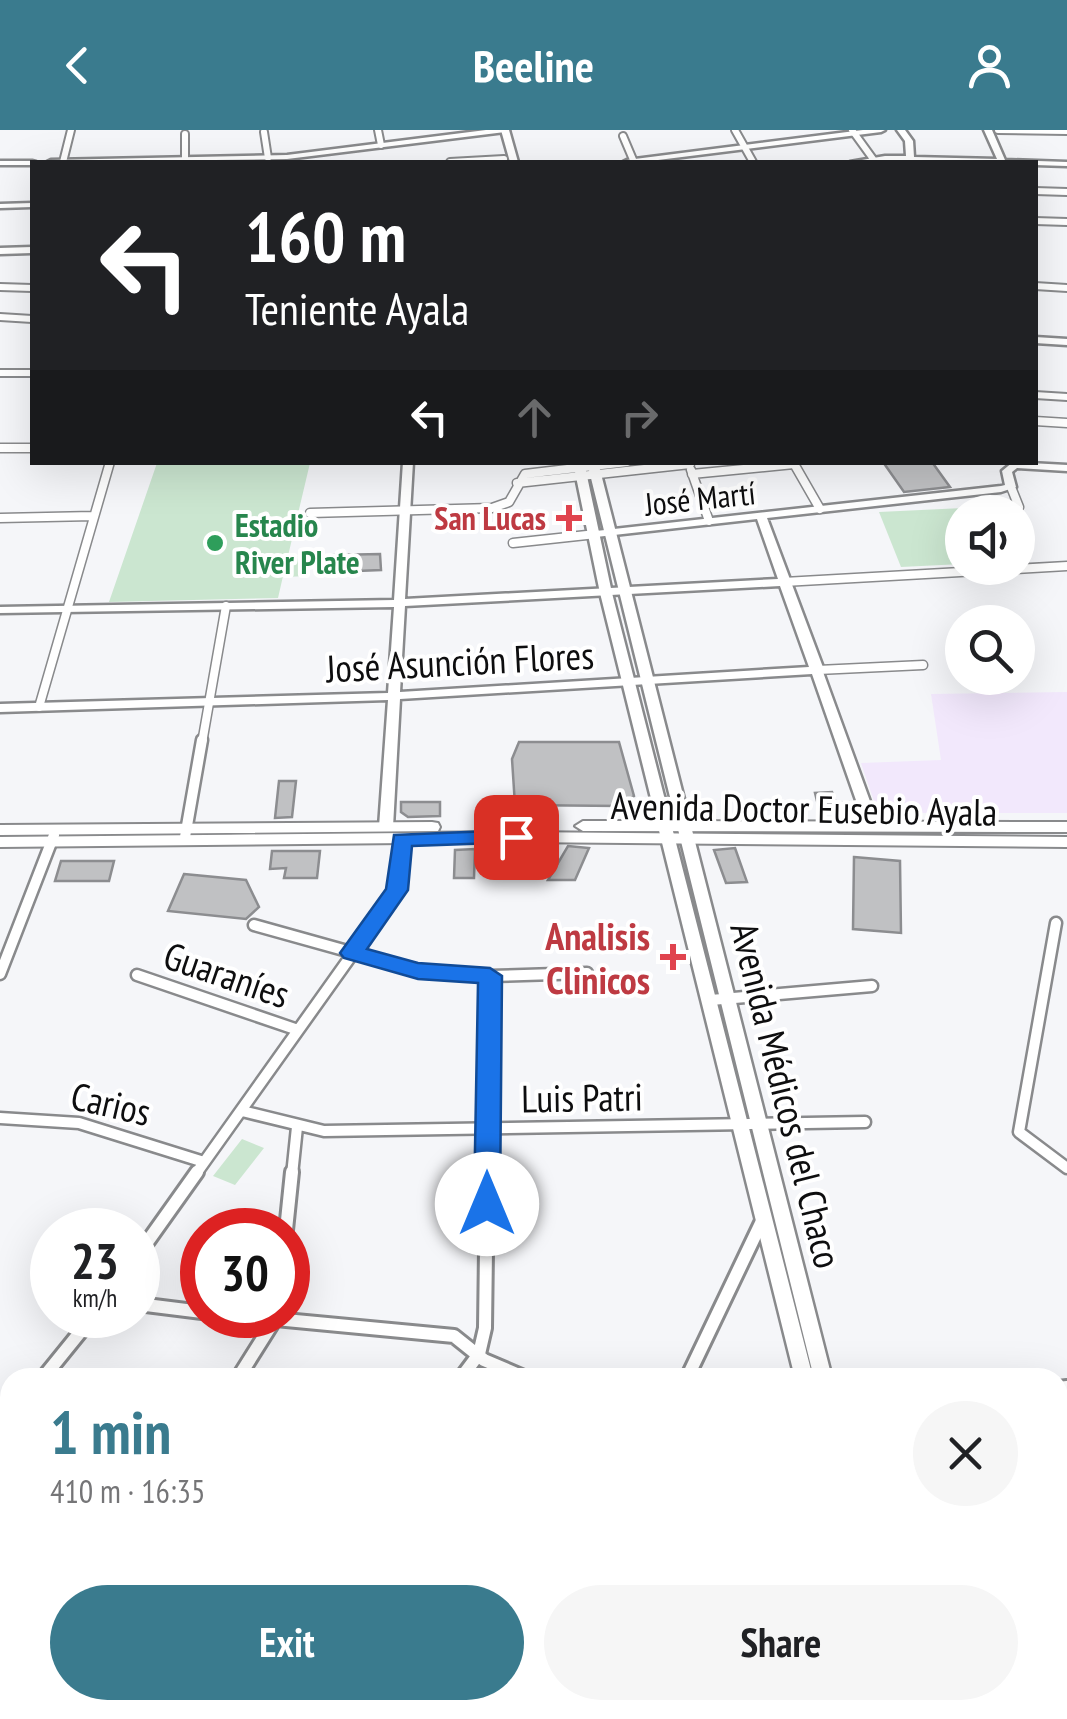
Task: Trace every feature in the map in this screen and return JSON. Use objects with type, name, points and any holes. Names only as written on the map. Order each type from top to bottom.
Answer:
[{"type":"highway","points":[[628,826],[660,799]]},
{"type":"highway","name":"Avenida Doctor Eusebio Ayala","points":[[185,835],[386,827],[628,826],[676,831],[1067,833]]},
{"type":"highway","name":"Avenida Doctor Eusebio Ayala","points":[[0,830],[54,835],[401,840],[872,826],[1067,833]]},
{"type":"highway","name":"Avenida Doctor Eusebio Ayala","points":[[0,842],[54,835]]},
{"type":"main road","points":[[501,130],[507,160]]},
{"type":"main road","points":[[586,468],[676,831]]},
{"type":"main road","points":[[637,682],[660,799],[676,831]]},
{"type":"main road","name":"Avenida Médicos del Chaco","points":[[676,831],[719,999],[760,1125],[802,1368]]},
{"type":"main road","name":"Avenida Médicos del Chaco","points":[[719,999],[740,1126],[773,1215],[820,1368]]},
{"type":"street","points":[[64,160],[71,130]]},
{"type":"street","points":[[378,130],[381,145]]},
{"type":"street","points":[[144,160],[268,158],[501,130]]},
{"type":"street","points":[[735,130],[752,160]]},
{"type":"street","points":[[647,160],[882,130]]},
{"type":"street","points":[[867,160],[911,160],[908,139],[901,130]]},
{"type":"street","points":[[988,130],[1001,160]]},
{"type":"street","points":[[998,130],[1067,131]]},
{"type":"street","points":[[264,132],[268,158]]},
{"type":"street","points":[[854,132],[873,159]]},
{"type":"street","points":[[185,134],[185,159]]},
{"type":"street","points":[[623,136],[630,160]]},
{"type":"street","points":[[0,164],[30,163]]},
{"type":"street","points":[[1038,163],[1067,164]]},
{"type":"street","points":[[1038,191],[1067,192]]},
{"type":"street","points":[[0,206],[30,205]]},
{"type":"street","points":[[1038,220],[1067,222]]},
{"type":"street","points":[[0,251],[30,250]]},
{"type":"street","points":[[1038,286],[1067,288]]},
{"type":"street","points":[[0,287],[30,288]]},
{"type":"street","points":[[0,317],[30,319]]},
{"type":"street","points":[[1038,340],[1067,342]]},
{"type":"street","points":[[0,373],[30,373]]},
{"type":"street","points":[[1038,394],[1067,397]]},
{"type":"street","points":[[1038,421],[1067,423]]},
{"type":"street","points":[[0,448],[30,448]]},
{"type":"street","points":[[39,707],[109,465]]},
{"type":"street","points":[[386,827],[408,465]]},
{"type":"street","points":[[310,514],[498,506],[512,498],[519,479],[586,468],[742,465]]},
{"type":"street","points":[[794,465],[820,509]]},
{"type":"street","points":[[1014,495],[1007,471],[1014,465],[1067,468]]},
{"type":"street","points":[[691,467],[708,521]]},
{"type":"street","name":"José Martí","points":[[513,543],[1011,487]]},
{"type":"street","points":[[0,518],[92,516]]},
{"type":"street","points":[[761,516],[872,826]]},
{"type":"street","points":[[0,610],[400,603],[1067,566]]},
{"type":"street","points":[[185,835],[226,606]]},
{"type":"street","name":"José Asunción Flores","points":[[0,708],[393,696],[923,665]]},
{"type":"street","points":[[0,974],[54,835]]},
{"type":"street","points":[[160,1224],[397,890],[401,840]]},
{"type":"street","points":[[1056,923],[1020,1132],[1067,1168]]},
{"type":"street","points":[[254,925],[418,971],[490,976],[587,973]]},
{"type":"street","name":"Guaraníes","points":[[137,975],[298,1030]]},
{"type":"street","points":[[468,1368],[479,1354],[485,1328],[490,976]]},
{"type":"street","points":[[719,999],[872,986]]},
{"type":"street","name":"Luis Patri","points":[[242,1111],[297,1128],[865,1122]]},
{"type":"street","name":"Carios","points":[[0,1118],[77,1122],[139,1137],[204,1162]]},
{"type":"street","points":[[288,1208],[297,1128]]},
{"type":"street","points":[[692,1368],[773,1215]]},
{"type":"street","points":[[310,1321],[454,1336],[506,1368]]},
{"type":"street","points":[[51,1368],[75,1338]]},
{"type":"street","points":[[244,1368],[264,1338]]},
{"type":"shaded area","points":[[1067,692],[1067,813],[878,813],[861,763],[941,760],[931,694]]},
{"type":"green space","points":[[156,465],[310,465],[288,556],[310,556],[307,576],[285,577],[286,563],[278,598],[109,602]]},
{"type":"green space","points":[[945,509],[945,565],[901,567],[879,512]]},
{"type":"green space","points":[[242,1139],[264,1148],[235,1185],[213,1176]]},
{"type":"building","points":[[885,465],[934,465],[950,487],[904,492]]},
{"type":"building","points":[[380,554],[381,570],[332,572],[332,555]]},
{"type":"building","points":[[519,742],[619,742],[634,796],[620,806],[515,805],[512,759]]},
{"type":"building","points":[[279,781],[296,781],[292,817],[275,818]]},
{"type":"building","points":[[832,792],[836,803],[849,802],[852,811],[820,813],[815,793]]},
{"type":"building","points":[[401,802],[440,802],[440,816],[408,817],[401,812]]},
{"type":"building","points":[[568,846],[589,848],[575,880],[548,880]]},
{"type":"building","points":[[735,848],[747,882],[726,883],[714,850]]},
{"type":"building","points":[[475,849],[474,878],[454,878],[455,850]]},
{"type":"building","points":[[272,851],[320,851],[317,878],[284,878],[286,868],[270,869]]},
{"type":"building","points":[[854,857],[900,861],[901,933],[853,929]]},
{"type":"building","points":[[61,861],[114,861],[109,881],[55,881]]},
{"type":"building","points":[[184,874],[246,880],[259,907],[246,919],[168,911]]},
{"type":"place","name":"San Lucas","points":[[569,518]]},
{"type":"place","name":"Estadio River Plate","points":[[215,543]]},
{"type":"place","name":"Analisis Clinicos","points":[[673,957]]},
{"type":"route","points":[[487,1204],[490,976],[398,968],[352,953],[397,890],[401,840],[516,837]]}]
